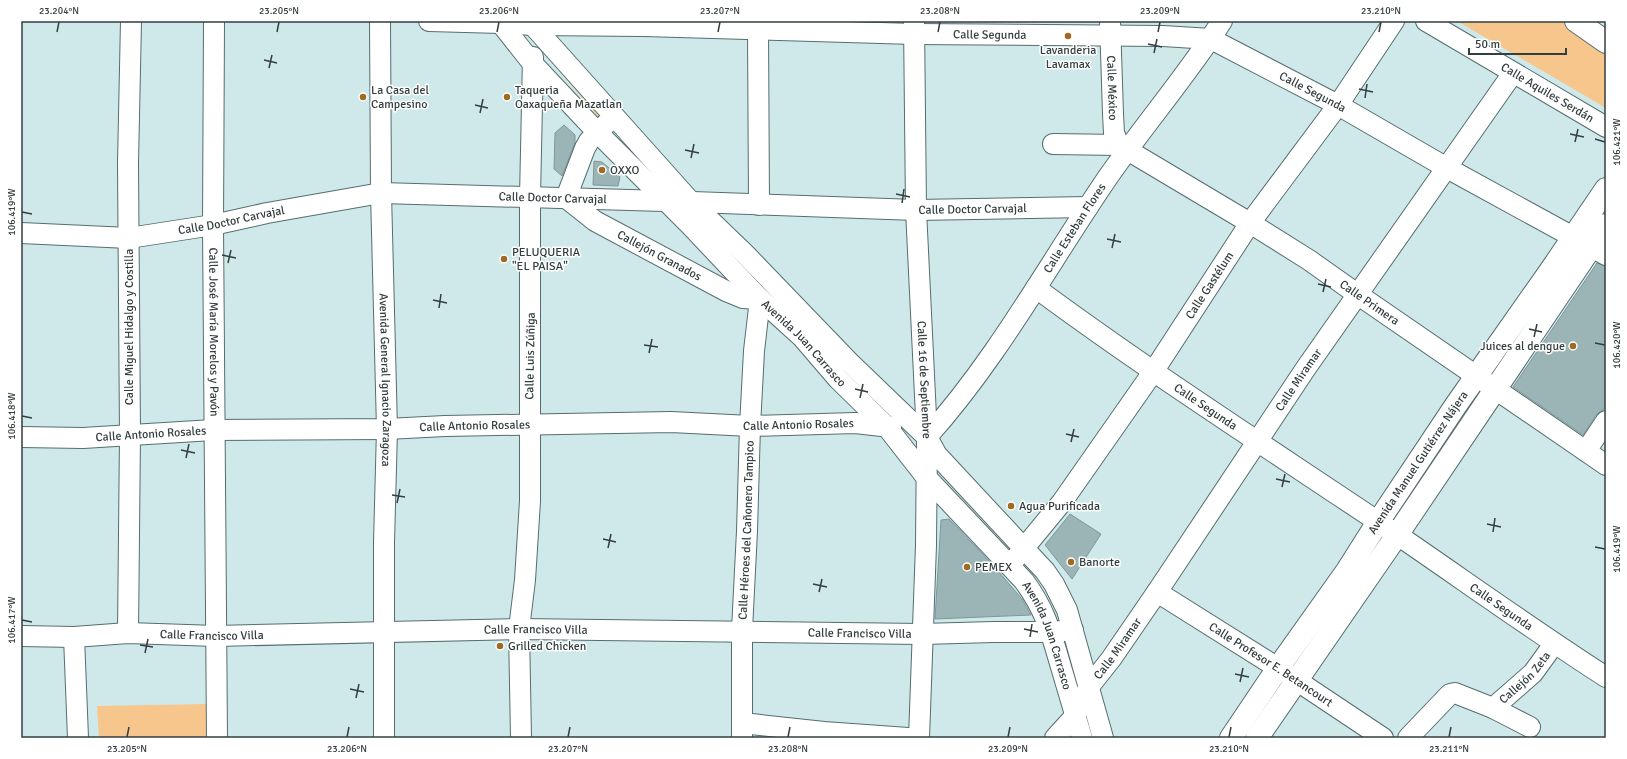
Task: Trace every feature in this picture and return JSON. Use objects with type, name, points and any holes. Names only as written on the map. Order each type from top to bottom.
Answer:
[{"type":"main road","points":[[1576,21],[1606,42]]},
{"type":"main road","name":"Avenida Manuel Gutiérrez Nájera","points":[[1232,738],[1278,668],[1347,571],[1476,376],[1553,267],[1590,246],[1606,189]]},
{"type":"main road","name":"Avenida Manuel Gutiérrez Nájera","points":[[1257,738],[1397,535],[1590,246],[1606,225]]},
{"type":"street","name":"Calle Miguel Hidalgo y Costilla","points":[[128,633],[130,435],[128,164],[131,21]]},
{"type":"street","name":"Calle José María Morelos y Pavón","points":[[214,21],[213,225],[217,738]]},
{"type":"street","name":"Avenida General Ignacio Zaragoza","points":[[380,21],[381,193],[387,429],[384,738]]},
{"type":"street","name":"Calle Segunda","points":[[429,21],[644,23],[758,29],[914,27],[1111,29],[1163,36],[1211,39],[1338,105],[1446,168],[1590,246]]},
{"type":"street","name":"Calle Esteban Flores","points":[[928,436],[962,395],[1036,288],[1088,207],[1123,148],[1211,39],[1222,21]]},
{"type":"street","name":"Calle Gastélum","points":[[1009,566],[1062,502],[1153,372],[1250,223],[1338,105],[1394,21]]},
{"type":"street","name":"Calle Aquiles Serdán","points":[[1426,21],[1606,127]]},
{"type":"street","name":"Avenida Juan Carrasco","points":[[500,22],[533,64],[597,132],[732,269],[760,300],[802,338],[838,379],[887,427],[926,477],[1009,566],[1035,597],[1043,611],[1051,632],[1082,738]]},
{"type":"street","name":"Avenida Juan Carrasco","points":[[531,22],[691,202],[746,255],[849,362],[928,436],[937,455],[1044,571],[1054,584],[1068,610],[1088,688],[1103,738]]},
{"type":"street","name":"Calle Luis Zúñiga","points":[[521,738],[519,628],[530,502],[530,196],[533,64],[531,22]]},
{"type":"street","name":"Calle 16 de Septiembre","points":[[914,27],[916,210],[928,436],[926,477],[926,545],[919,738]]},
{"type":"street","points":[[758,29],[759,205]]},
{"type":"street","name":"Calle México","points":[[1111,29],[1111,79],[1114,133],[1123,148]]},
{"type":"street","name":"Calle Miramar","points":[[1055,738],[1076,715],[1088,688],[1111,659],[1158,592],[1357,294],[1513,73]]},
{"type":"street","points":[[566,198],[585,148],[597,132],[614,116]]},
{"type":"street","points":[[1053,144],[1123,148]]},
{"type":"street","name":"Calle Primera","points":[[1123,148],[1250,223],[1309,260],[1495,390],[1606,465]]},
{"type":"street","name":"Calle Doctor Carvajal","points":[[21,233],[128,238],[213,225],[267,213],[381,193],[530,196],[916,210],[1088,207]]},
{"type":"street","name":"Callejón Granados","points":[[566,198],[595,222],[726,291],[744,298],[760,300]]},
{"type":"street","points":[[760,300],[774,285]]},
{"type":"street","name":"Calle Segunda","points":[[1036,288],[1153,372],[1378,522],[1554,644],[1606,677]]},
{"type":"street","name":"Calle Héroes del Cañonero Tampico","points":[[742,730],[742,630],[750,426],[754,351],[760,300]]},
{"type":"street","points":[[1586,451],[1606,421]]},
{"type":"street","name":"Calle Antonio Rosales","points":[[21,436],[83,438],[214,430],[387,429],[529,424],[671,422],[750,426],[855,423],[887,427],[928,436]]},
{"type":"street","name":"Calle Profesor E. Betancourt","points":[[1158,592],[1297,680],[1383,738]]},
{"type":"street","name":"Calle Francisco Villa","points":[[21,636],[74,636],[128,633],[216,636],[384,633],[519,628],[630,631],[742,630],[922,634],[1051,632],[1073,630]]},
{"type":"street","points":[[74,636],[78,738]]},
{"type":"street","name":"Callejón Zeta","points":[[1493,708],[1533,673],[1554,644]]},
{"type":"street","name":"Callejón Zeta","points":[[1408,738],[1450,694],[1455,693],[1493,708],[1530,727]]},
{"type":"street","points":[[742,730],[824,732],[908,738]]},
{"type":"shaded area","points":[[1457,21],[1573,21],[1606,43],[1606,108]]},
{"type":"shaded area","points":[[553,54],[607,113],[601,120],[548,58]]},
{"type":"shaded area","points":[[1476,395],[1481,399],[1403,508],[1414,487],[1415,480]]},
{"type":"shaded area","points":[[207,704],[207,738],[99,738],[97,706]]},
{"type":"building","points":[[564,125],[575,135],[575,143],[562,176],[554,169],[555,133]]},
{"type":"building","name":"OXXO","points":[[594,161],[602,162],[620,177],[618,186],[593,185]]},
{"type":"building","name":"Juices al dengue","points":[[1597,263],[1606,266],[1606,406],[1596,415],[1583,435],[1513,387]]},
{"type":"building","name":"Banorte","points":[[1070,514],[1101,534],[1072,579],[1045,545]]},
{"type":"building","name":"PEMEX","points":[[949,519],[993,565],[1022,599],[1031,615],[935,619],[941,520]]},
{"type":"place","name":"Lavanderia Lavamax","points":[[1068,36]]},
{"type":"place","name":"La Casa del Campesino","points":[[363,97]]},
{"type":"place","name":"Taqueria Oaxaqueña Mazatlan","points":[[507,97]]},
{"type":"place","name":"OXXO","points":[[602,170]]},
{"type":"place","name":"PELUQUERIA \"EL PAISA\"","points":[[504,259]]},
{"type":"place","name":"Juices al dengue","points":[[1573,346]]},
{"type":"place","name":"Agua Purificada","points":[[1011,506]]},
{"type":"place","name":"Banorte","points":[[1071,562]]},
{"type":"place","name":"PEMEX","points":[[967,567]]},
{"type":"place","name":"Grilled Chicken","points":[[500,646]]}]
